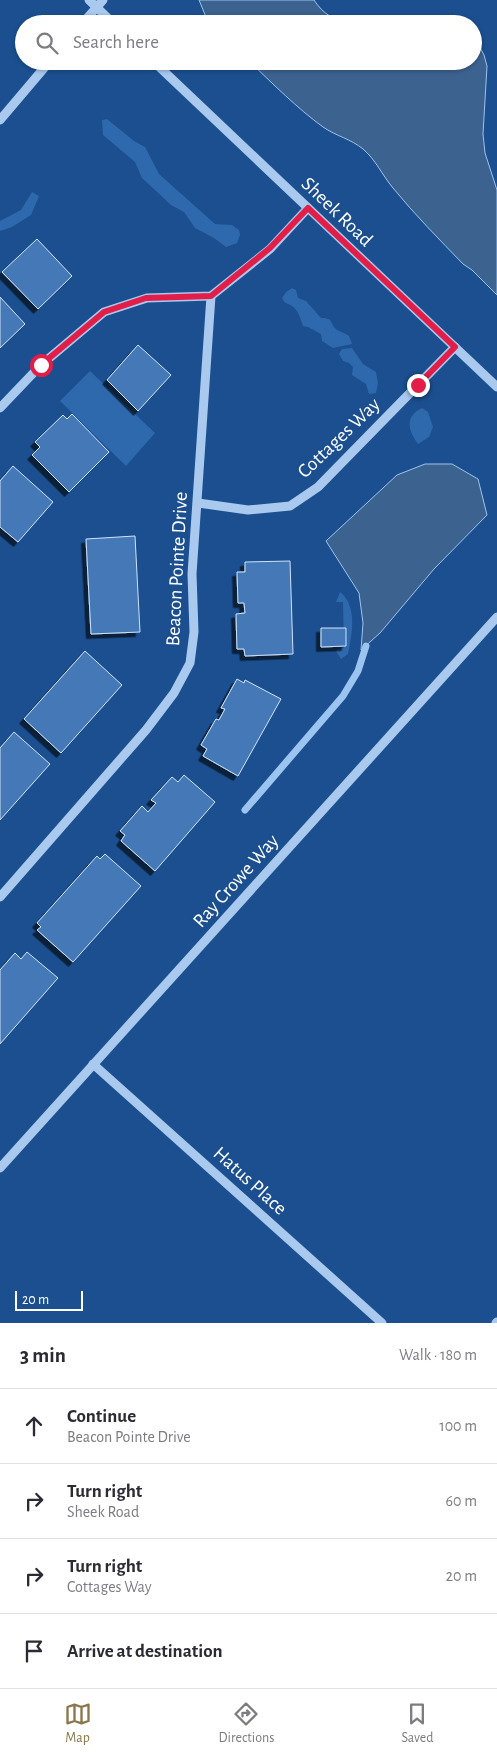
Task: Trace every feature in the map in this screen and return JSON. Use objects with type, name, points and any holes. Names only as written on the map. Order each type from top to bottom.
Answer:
[{"type":"street","points":[[89,0],[104,15]]},
{"type":"street","points":[[89,15],[103,0]]},
{"type":"street","points":[[0,120],[42,70]]},
{"type":"street","name":"Sheek Road","points":[[162,70],[497,387]]},
{"type":"street","points":[[0,408],[41,365],[104,312],[146,298],[211,296],[270,248],[308,208]]},
{"type":"street","name":"Beacon Pointe Drive","points":[[0,897],[146,730],[174,693],[190,663],[194,632],[192,574],[211,296]]},
{"type":"street","name":"Cottages Way","points":[[198,503],[248,510],[290,506],[318,487],[455,347]]},
{"type":"street","name":"Ray Crowe Way","points":[[0,1168],[497,617]]},
{"type":"street","name":"Hatus Place","points":[[94,1064],[382,1323]]},
{"type":"shaded area","points":[[199,0],[314,0],[329,15],[205,15]]},
{"type":"shaded area","points":[[482,51],[487,66],[483,134],[485,153],[497,190],[497,295],[472,270],[463,264],[418,217],[393,188],[368,153],[313,120],[258,70],[482,70]]},
{"type":"shaded area","points":[[107,119],[134,141],[145,147],[159,174],[215,224],[232,225],[239,230],[240,235],[237,243],[226,247],[195,228],[184,212],[171,205],[142,178],[135,162],[103,135],[102,120]]},
{"type":"shaded area","points":[[32,192],[39,196],[31,215],[12,227],[0,231],[0,221],[21,210]]},
{"type":"shaded area","points":[[292,288],[296,290],[298,298],[306,301],[321,318],[330,320],[337,330],[349,336],[352,344],[333,348],[322,341],[321,334],[303,326],[296,310],[282,298]]},
{"type":"shaded area","points":[[352,348],[363,364],[376,372],[378,383],[376,393],[369,394],[366,384],[352,375],[353,367],[343,361],[339,354],[342,349]]},
{"type":"shaded area","points":[[90,371],[155,433],[126,466],[60,401]]},
{"type":"shaded area","points":[[422,408],[428,412],[433,427],[429,437],[418,444],[409,424],[412,415]]},
{"type":"shaded area","points":[[425,464],[452,464],[478,479],[487,515],[434,569],[380,633],[361,650],[363,623],[359,593],[326,541],[397,475]]},
{"type":"shaded area","points":[[340,592],[346,598],[349,605],[352,621],[348,654],[341,659],[336,651],[337,649],[344,648],[343,602],[336,602]]},
{"type":"building","points":[[37,239],[72,276],[38,309],[2,272]]},
{"type":"building","points":[[0,297],[25,324],[0,348]]},
{"type":"building","points":[[138,345],[171,375],[138,411],[107,380]]},
{"type":"building","points":[[72,414],[109,452],[69,492],[32,455],[40,447],[35,442],[63,415],[67,419]]},
{"type":"building","points":[[13,466],[53,502],[18,542],[0,527],[0,481]]},
{"type":"building","points":[[135,536],[140,632],[91,634],[86,539]]},
{"type":"building","points":[[290,561],[293,654],[245,656],[244,649],[237,649],[236,614],[245,613],[244,603],[238,603],[237,572],[245,572],[245,562]]},
{"type":"building","points":[[321,628],[346,628],[346,646],[321,647]]},
{"type":"building","points":[[85,651],[122,685],[61,753],[24,719]]},
{"type":"building","points":[[237,679],[244,683],[245,680],[281,699],[238,776],[203,756],[207,749],[201,745],[216,719],[219,720],[225,709],[221,708]]},
{"type":"building","points":[[14,732],[50,764],[0,820],[0,748]]},
{"type":"building","points":[[184,775],[215,802],[155,871],[121,841],[125,835],[120,831],[142,806],[148,812],[156,803],[151,800],[172,777],[178,782]]},
{"type":"building","points":[[105,854],[141,886],[73,962],[37,930],[41,927],[37,923],[97,856],[100,859]]},
{"type":"building","points":[[27,952],[58,978],[0,1044],[0,970],[15,953],[21,959]]},
{"type":"waterway","points":[[245,810],[343,696],[358,671],[366,646]]},
{"type":"route","points":[[41,365],[104,312],[146,298],[211,296],[270,248],[308,208],[455,347],[418,385]]}]
